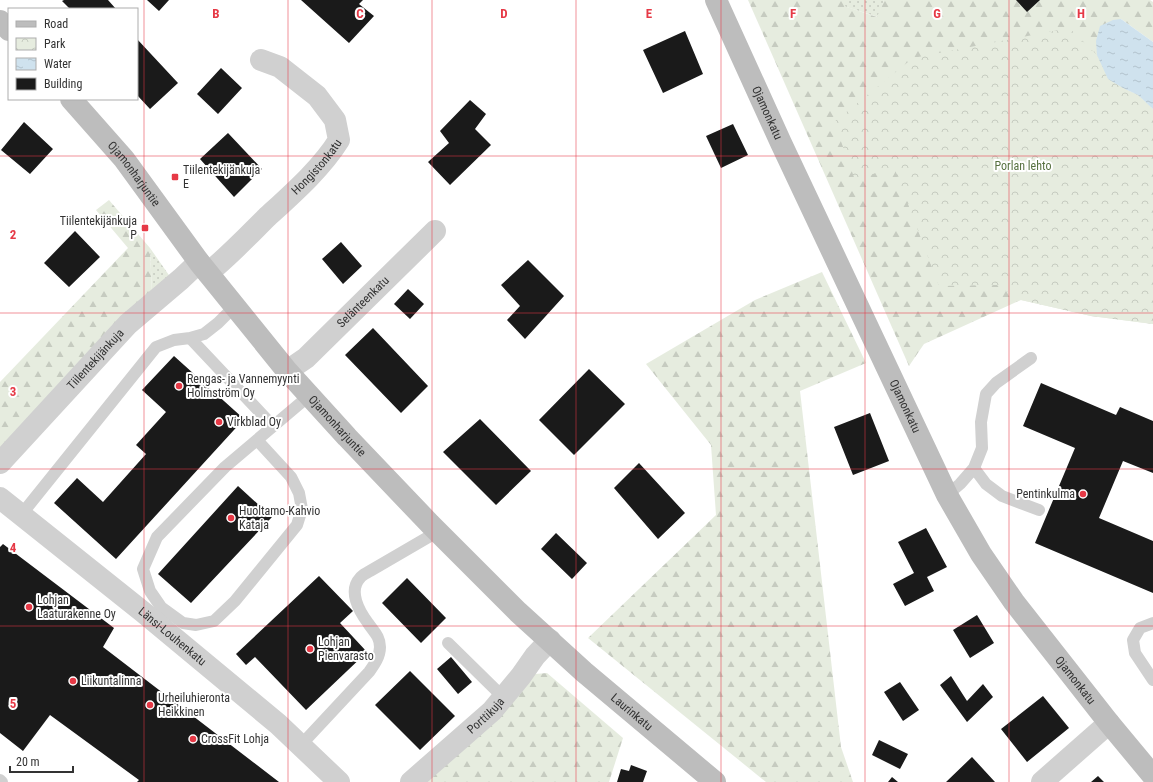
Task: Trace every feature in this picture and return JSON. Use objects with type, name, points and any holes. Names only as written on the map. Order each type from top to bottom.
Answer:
[{"type":"main road","name":"Ojamonkatu","points":[[716,0],[781,143],[947,495],[981,554],[1014,602],[1109,724],[1153,776]]},
{"type":"main road","points":[[0,21],[8,29]]},
{"type":"main road","name":"Ojamonharjuntie","points":[[72,100],[124,159],[203,268],[288,370],[347,437],[437,532],[518,612],[550,640]]},
{"type":"main road","name":"Laurinkatu","points":[[550,640],[584,672],[716,782]]},
{"type":"street","name":"Hongistonkatu","points":[[203,268],[230,255],[330,154],[339,140],[335,120],[316,96],[280,67],[261,60]]},
{"type":"street","name":"Selänteenkatu","points":[[288,370],[306,358],[435,231]]},
{"type":"street","name":"Tiilentekijänkuja","points":[[0,463],[128,324],[181,279],[203,268]]},
{"type":"street","name":"Länsi-Louhenkatu","points":[[0,498],[21,515],[167,621],[339,782]]},
{"type":"street","name":"Porttikuja","points":[[411,782],[492,711],[504,698],[535,656],[550,640]]},
{"type":"street","points":[[1042,782],[1109,724]]},
{"type":"lane","points":[[21,515],[156,347],[174,340],[204,334],[218,323],[235,306]]},
{"type":"lane","points":[[190,338],[273,426]]},
{"type":"lane","points":[[947,495],[960,484],[974,468],[982,448],[981,422],[986,394],[996,383],[1032,358]]},
{"type":"lane","points":[[257,440],[290,477],[299,493],[302,508],[297,525],[235,601],[214,621],[196,625],[167,621],[161,607],[150,591],[143,569],[158,537],[225,467],[310,395]]},
{"type":"lane","points":[[974,468],[986,484],[1002,496],[1039,510]]},
{"type":"lane","points":[[300,746],[369,672],[377,661],[380,648],[378,635],[358,608],[354,594],[355,586],[360,578],[437,532]]},
{"type":"lane","points":[[1153,624],[1140,628],[1133,640],[1135,653],[1153,680]]},
{"type":"lane","points":[[448,643],[504,698]]},
{"type":"green space","name":"Porlan lehto","points":[[748,0],[844,0],[844,6],[877,17],[884,0],[1150,0],[1153,2],[1153,42],[1121,19],[1123,88],[1138,95],[1153,109],[1153,324],[1091,316],[1021,300],[924,344],[909,366]]},
{"type":"green space","points":[[844,0],[884,0],[878,17],[843,6]]},
{"type":"green space","name":"Porlan lehto","points":[[1069,28],[1097,55],[1108,79],[1138,95],[1153,109],[1153,324],[1091,316],[1021,300],[997,285],[939,286],[894,167],[855,180],[834,122],[913,58]]},
{"type":"green space","points":[[109,200],[150,248],[152,292],[0,448],[0,382],[128,248],[96,210]]},
{"type":"green space","points":[[150,248],[171,278],[152,292]]},
{"type":"green space","points":[[822,272],[866,363],[800,391],[841,747],[853,782],[766,782],[588,638],[716,515],[711,445],[646,364],[755,300]]},
{"type":"green space","points":[[547,673],[623,738],[609,782],[423,782],[535,674]]},
{"type":"water","points":[[1121,19],[1153,42],[1153,109],[1138,95],[1108,79],[1097,55],[1096,41],[1100,26],[1113,20]]},
{"type":"building","points":[[108,0],[115,8],[69,8],[62,1]]},
{"type":"building","points":[[147,0],[169,0],[159,11]]},
{"type":"building","points":[[301,0],[363,0],[359,4],[374,16],[349,43]]},
{"type":"building","points":[[1016,0],[1040,0],[1027,12]]},
{"type":"building","points":[[685,31],[703,74],[663,93],[643,50]]},
{"type":"building","points":[[138,40],[178,83],[150,109],[138,96]]},
{"type":"building","points":[[221,68],[242,88],[218,114],[197,94]]},
{"type":"building","points":[[470,100],[486,114],[475,129],[491,145],[450,185],[428,162],[449,143],[440,131]]},
{"type":"building","points":[[24,122],[53,149],[30,174],[1,150]]},
{"type":"building","points":[[733,124],[748,155],[721,168],[706,136]]},
{"type":"building","points":[[228,133],[262,169],[234,197],[200,159]]},
{"type":"building","points":[[75,231],[100,257],[69,287],[44,263]]},
{"type":"building","points":[[341,242],[362,266],[343,284],[322,259]]},
{"type":"building","points":[[528,260],[564,296],[525,339],[507,320],[520,306],[501,285]]},
{"type":"building","points":[[408,289],[424,304],[410,319],[394,304]]},
{"type":"building","points":[[373,328],[428,386],[401,413],[345,355]]},
{"type":"building","points":[[174,356],[244,419],[116,559],[54,503],[77,478],[103,502],[146,454],[136,445],[166,412],[142,390]]},
{"type":"building","points":[[589,369],[625,404],[574,455],[539,420]]},
{"type":"building","name":"Pentinkulma","points":[[1041,383],[1116,415],[1120,407],[1153,421],[1153,473],[1123,461],[1099,518],[1153,541],[1153,593],[1035,543],[1075,448],[1023,426]]},
{"type":"building","points":[[870,413],[889,461],[853,475],[834,427]]},
{"type":"building","points":[[480,419],[531,471],[496,505],[443,452]]},
{"type":"building","points":[[639,463],[685,513],[658,539],[614,488]]},
{"type":"building","points":[[238,486],[272,517],[191,603],[158,574]]},
{"type":"building","points":[[926,528],[947,567],[927,577],[934,591],[905,606],[893,584],[914,573],[898,542]]},
{"type":"building","points":[[556,533],[587,563],[572,579],[541,549]]},
{"type":"building","name":"Liikuntalinna","points":[[3,544],[114,628],[103,647],[279,782],[137,782],[139,780],[50,715],[23,751],[0,733],[0,547]]},
{"type":"building","points":[[319,576],[353,611],[340,623],[367,652],[306,710],[255,657],[246,665],[236,654]]},
{"type":"building","points":[[407,578],[446,618],[421,643],[382,603]]},
{"type":"building","points":[[977,615],[994,643],[970,658],[953,630]]},
{"type":"building","points":[[451,657],[472,682],[458,694],[437,669]]},
{"type":"building","points":[[410,671],[455,716],[420,750],[375,705]]},
{"type":"building","points":[[951,676],[967,701],[983,684],[993,697],[967,722],[940,685]]},
{"type":"building","points":[[900,682],[919,710],[903,721],[884,692]]},
{"type":"building","points":[[1043,696],[1069,728],[1027,762],[1001,729]]},
{"type":"building","points":[[879,740],[908,754],[900,769],[872,755]]},
{"type":"building","points":[[972,757],[995,782],[946,782]]},
{"type":"building","points":[[631,765],[647,771],[643,782],[617,782],[621,769],[629,771]]},
{"type":"building","points":[[1098,776],[1104,782],[1091,782]]},
{"type":"building","points":[[892,777],[898,782],[888,782]]},
{"type":"place","name":"Tiilentekijänkuja E","points":[[175,177]]},
{"type":"place","name":"Tiilentekijänkuja P","points":[[145,228]]},
{"type":"place","name":"Rengas- ja Vannemyynti Holmström Oy","points":[[179,386]]},
{"type":"place","name":"Virkblad Oy","points":[[219,422]]},
{"type":"place","name":"Pentinkulma","points":[[1083,494]]},
{"type":"place","name":"Huoltamo-Kahvio Kataja","points":[[231,518]]},
{"type":"place","name":"Lohjan Laaturakenne Oy","points":[[29,607]]},
{"type":"place","name":"Lohjan Pienvarasto","points":[[310,649]]},
{"type":"place","name":"Liikuntalinna","points":[[73,681]]},
{"type":"place","name":"Urheiluhieronta Heikkinen","points":[[150,705]]},
{"type":"place","name":"CrossFit Lohja","points":[[193,739]]}]
